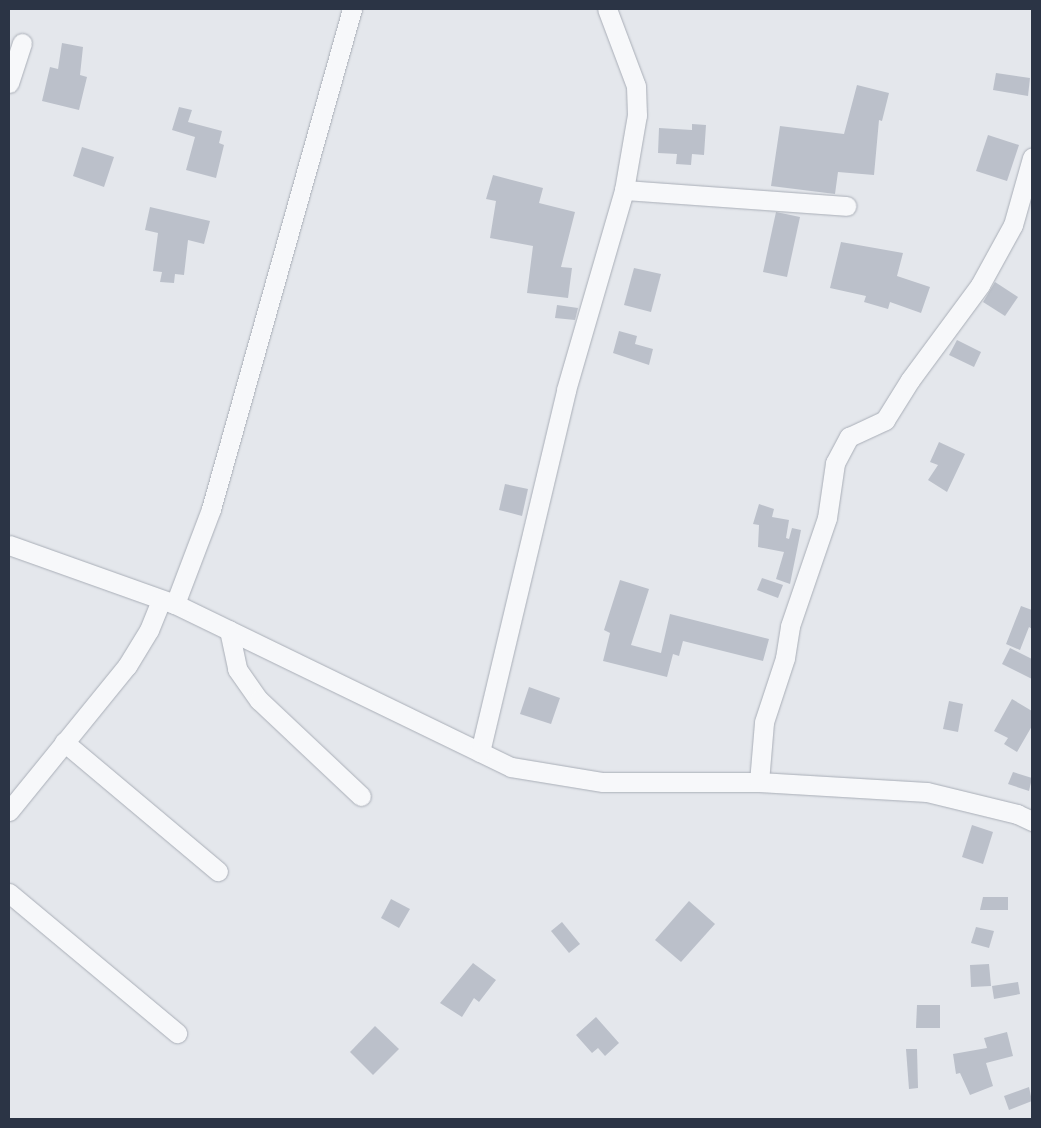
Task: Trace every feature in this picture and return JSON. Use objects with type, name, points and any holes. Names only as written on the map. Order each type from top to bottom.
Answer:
[{"type":"street","points":[[9,811],[127,666],[168,602],[211,509],[352,9]]},
{"type":"street","points":[[480,752],[566,390],[624,190],[637,114],[636,86],[607,9]]},
{"type":"street","points":[[9,83],[22,43]]},
{"type":"street","points":[[759,782],[764,722],[785,658],[790,626],[827,518],[834,462],[849,438],[885,420],[910,380],[980,286],[1013,225],[1032,158]]},
{"type":"street","points":[[624,190],[846,206]]},
{"type":"street","points":[[9,545],[168,602],[511,767],[603,782],[759,782],[927,792],[1017,814],[1032,821]]},
{"type":"street","points":[[228,630],[237,669],[259,700],[362,796]]},
{"type":"street","points":[[64,742],[218,871]]},
{"type":"street","points":[[9,893],[177,1033]]},
{"type":"building","points":[[62,43],[83,47],[80,75],[87,77],[79,110],[42,101],[50,67],[58,69]]},
{"type":"building","points":[[996,73],[1030,78],[1028,96],[993,90]]},
{"type":"building","points":[[857,85],[889,93],[882,121],[879,120],[874,175],[838,172],[835,194],[771,186],[780,126],[844,134]]},
{"type":"building","points":[[179,107],[192,110],[188,122],[222,131],[219,143],[224,145],[216,178],[186,170],[195,137],[172,130]]},
{"type":"building","points":[[692,124],[706,125],[704,155],[692,154],[691,165],[676,164],[677,154],[658,153],[659,128],[692,130]]},
{"type":"building","points":[[988,135],[1019,145],[1007,181],[976,171]]},
{"type":"building","points":[[82,147],[114,157],[104,187],[73,176]]},
{"type":"building","points":[[493,175],[543,188],[539,203],[575,212],[561,267],[572,268],[568,298],[527,293],[533,246],[490,238],[496,201],[486,199]]},
{"type":"building","points":[[150,207],[210,221],[204,244],[188,240],[184,275],[175,274],[174,283],[160,282],[162,272],[153,271],[158,233],[145,230]]},
{"type":"building","points":[[776,212],[800,217],[787,277],[763,272]]},
{"type":"building","points":[[841,242],[903,253],[897,276],[930,287],[921,313],[890,302],[888,309],[864,302],[866,296],[830,288]]},
{"type":"building","points":[[634,268],[661,274],[651,312],[624,305]]},
{"type":"building","points":[[995,282],[1018,297],[1005,316],[983,302]]},
{"type":"building","points":[[557,305],[578,308],[575,320],[555,318]]},
{"type":"building","points":[[619,331],[637,336],[635,344],[653,349],[649,365],[613,353]]},
{"type":"building","points":[[957,340],[981,352],[974,367],[949,355]]},
{"type":"building","points":[[939,442],[965,454],[947,492],[928,480],[938,465],[930,462]]},
{"type":"building","points":[[505,484],[528,489],[522,516],[499,510]]},
{"type":"building","points":[[759,504],[774,509],[772,517],[789,520],[786,538],[789,539],[792,528],[801,530],[790,584],[776,579],[784,552],[758,547],[759,525],[753,524]]},
{"type":"building","points":[[762,578],[783,585],[778,598],[757,590]]},
{"type":"building","points":[[620,580],[649,589],[631,645],[661,653],[670,614],[769,639],[763,661],[683,641],[679,656],[673,654],[667,677],[603,661],[610,633],[604,630]]},
{"type":"building","points":[[1021,606],[1032,610],[1032,629],[1029,627],[1020,650],[1006,644]]},
{"type":"building","points":[[1010,648],[1032,659],[1032,679],[1002,664]]},
{"type":"building","points":[[529,687],[560,698],[551,724],[520,714]]},
{"type":"building","points":[[1012,699],[1032,711],[1032,726],[1017,752],[1004,744],[1008,738],[994,731]]},
{"type":"building","points":[[949,701],[963,704],[958,732],[943,729]]},
{"type":"building","points":[[1013,772],[1032,778],[1029,791],[1008,784]]},
{"type":"building","points":[[972,825],[993,832],[983,864],[962,857]]},
{"type":"building","points":[[983,897],[1008,897],[1008,910],[980,910]]},
{"type":"building","points":[[391,899],[410,909],[399,928],[381,918]]},
{"type":"building","points":[[689,901],[715,924],[681,962],[655,940]]},
{"type":"building","points":[[562,922],[580,944],[569,953],[551,931]]},
{"type":"building","points":[[976,927],[994,931],[989,948],[971,943]]},
{"type":"building","points":[[473,963],[496,980],[479,1002],[474,998],[462,1017],[440,1003]]},
{"type":"building","points":[[989,964],[991,986],[971,987],[970,965]]},
{"type":"building","points":[[1018,982],[1020,994],[994,999],[992,986]]},
{"type":"building","points":[[917,1005],[940,1005],[940,1028],[916,1028]]},
{"type":"building","points":[[596,1017],[619,1043],[605,1056],[598,1048],[592,1053],[576,1035]]},
{"type":"building","points":[[375,1026],[399,1049],[373,1075],[350,1052]]},
{"type":"building","points":[[1007,1032],[1013,1056],[986,1063],[993,1086],[970,1095],[960,1073],[956,1074],[953,1054],[987,1048],[984,1038]]},
{"type":"building","points":[[906,1049],[917,1049],[918,1088],[909,1089]]},
{"type":"building","points":[[1029,1087],[1032,1101],[1009,1110],[1004,1096]]}]
